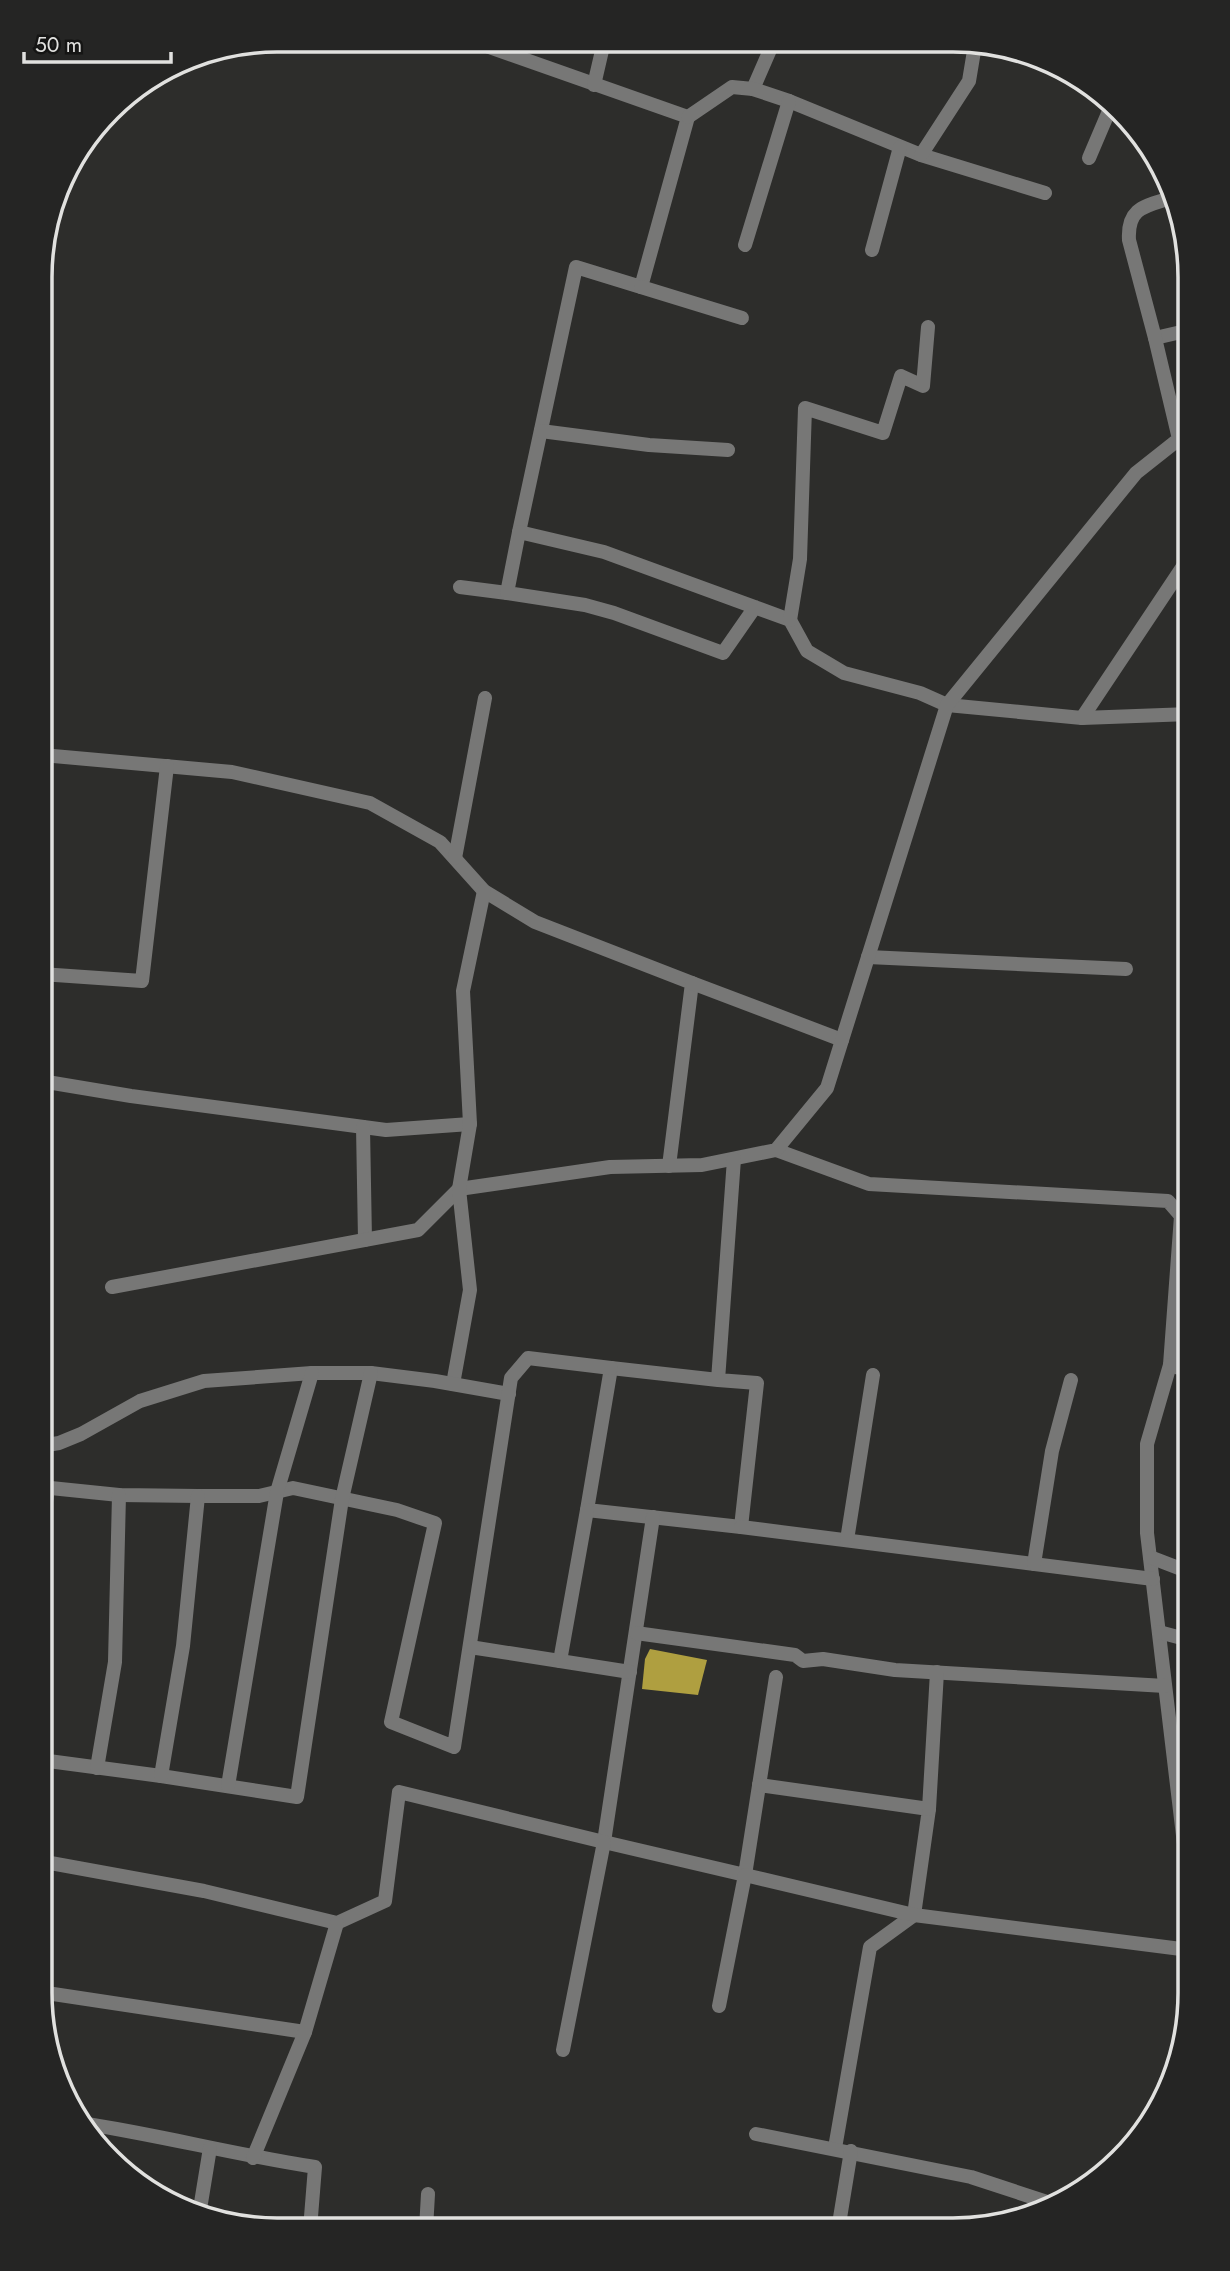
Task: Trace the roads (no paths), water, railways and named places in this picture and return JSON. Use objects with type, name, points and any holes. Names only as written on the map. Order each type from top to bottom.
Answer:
[{"type":"street","points":[[502,52],[688,117]]},
{"type":"street","points":[[594,85],[602,52]]},
{"type":"street","points":[[753,89],[769,52]]},
{"type":"street","points":[[921,155],[969,81],[974,54]]},
{"type":"street","points":[[641,287],[688,117],[732,87],[753,89],[789,101],[921,155],[1045,193]]},
{"type":"street","points":[[745,245],[789,101]]},
{"type":"street","points":[[1089,158],[1108,115]]},
{"type":"street","points":[[872,250],[901,147]]},
{"type":"street","points":[[1164,200],[1138,209],[1128,228],[1178,418]]},
{"type":"street","points":[[506,593],[576,267],[742,318]]},
{"type":"street","points":[[928,327],[923,386],[901,376],[883,433],[805,408],[800,559],[790,620],[807,651],[844,673],[920,693],[947,705],[1082,718],[1178,714]]},
{"type":"street","points":[[1155,338],[1178,333]]},
{"type":"street","points":[[541,431],[649,445],[728,450]]},
{"type":"street","points":[[776,1150],[827,1088],[947,705],[1136,473],[1178,443]]},
{"type":"street","points":[[519,532],[604,552],[790,620]]},
{"type":"street","points":[[1082,718],[1178,574]]},
{"type":"street","points":[[460,587],[585,605],[614,612],[723,653],[755,607]]},
{"type":"street","points":[[455,858],[485,698]]},
{"type":"street","points":[[52,756],[232,772],[370,803],[440,842],[484,891],[535,922],[842,1040]]},
{"type":"street","points":[[52,975],[142,981],[167,766]]},
{"type":"street","points":[[453,1384],[470,1290],[459,1189],[470,1124],[463,992],[484,891]]},
{"type":"street","points":[[868,957],[1126,969]]},
{"type":"street","points":[[669,1166],[692,983]]},
{"type":"street","points":[[52,1084],[386,1130],[470,1124]]},
{"type":"street","points":[[363,1127],[365,1240]]},
{"type":"street","points":[[112,1287],[418,1230],[459,1189],[610,1167],[702,1165],[776,1150],[869,1184],[1168,1201],[1177,1212]]},
{"type":"street","points":[[718,1380],[734,1159]]},
{"type":"street","points":[[1177,1264],[1170,1364],[1147,1444],[1147,1533],[1177,1787]]},
{"type":"street","points":[[52,1488],[119,1495],[198,1496],[259,1496],[293,1488],[397,1510],[435,1522],[391,1722],[454,1747],[511,1378],[528,1358],[757,1383],[741,1527]]},
{"type":"street","points":[[1170,1364],[1177,1367]]},
{"type":"street","points":[[560,1661],[611,1368]]},
{"type":"street","points":[[52,1444],[81,1434],[140,1401],[204,1381],[312,1373],[371,1373],[509,1394]]},
{"type":"street","points":[[228,1786],[277,1492],[312,1373]]},
{"type":"street","points":[[52,1762],[297,1797],[342,1499],[371,1373]]},
{"type":"street","points":[[847,1540],[873,1375]]},
{"type":"street","points":[[1034,1564],[1052,1451],[1071,1380]]},
{"type":"street","points":[[97,1768],[115,1662],[119,1495]]},
{"type":"street","points":[[161,1776],[183,1646],[198,1496]]},
{"type":"street","points":[[587,1510],[1153,1579]]},
{"type":"street","points":[[563,2050],[604,1842],[653,1517]]},
{"type":"street","points":[[1150,1557],[1177,1567]]},
{"type":"street","points":[[1159,1632],[1177,1637]]},
{"type":"street","points":[[636,1633],[795,1656],[803,1661],[823,1658],[895,1670],[1165,1686]]},
{"type":"street","points":[[470,1647],[630,1672]]},
{"type":"street","points":[[835,2148],[870,1947],[914,1915],[929,1808],[937,1672]]},
{"type":"street","points":[[719,2006],[745,1875],[776,1677]]},
{"type":"street","points":[[759,1785],[929,1808]]},
{"type":"street","points":[[52,1863],[204,1891],[337,1923],[385,1901],[399,1792],[914,1915],[1177,1948]]},
{"type":"street","points":[[253,2158],[304,2032],[337,1923]]},
{"type":"street","points":[[52,1994],[304,2032]]},
{"type":"street","points":[[95,2125],[149,2133],[253,2158],[315,2167],[311,2218]]},
{"type":"street","points":[[756,2134],[971,2177],[1041,2200]]},
{"type":"street","points":[[201,2204],[210,2148]]},
{"type":"street","points":[[840,2218],[851,2151]]},
{"type":"street","points":[[427,2218],[428,2194]]}]
